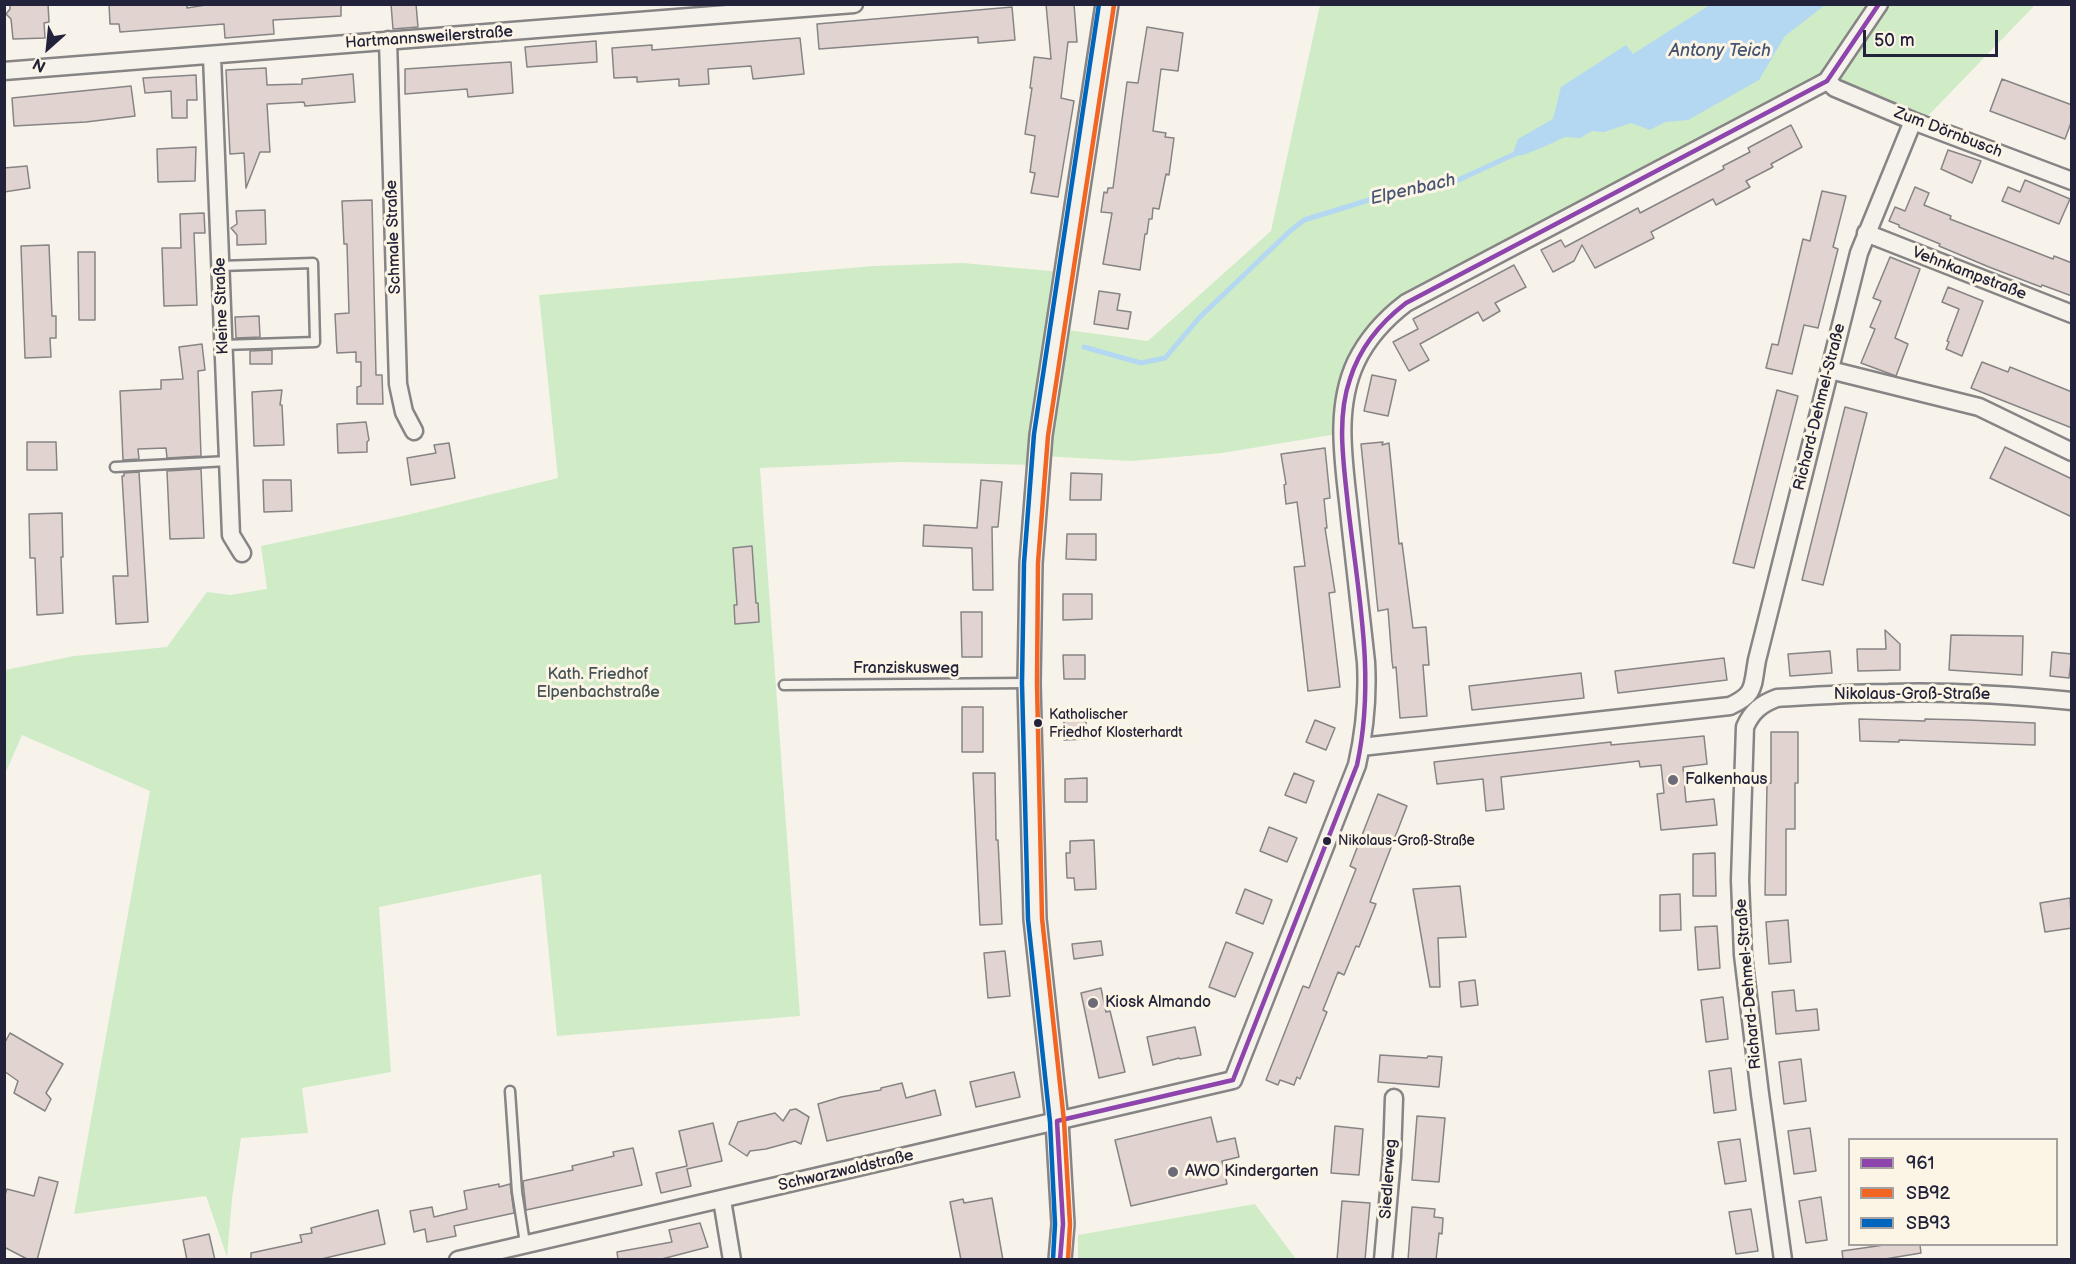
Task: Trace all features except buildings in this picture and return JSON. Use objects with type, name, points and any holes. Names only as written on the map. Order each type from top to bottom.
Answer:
[{"type":"street","name":"Hartmannsweilerstraße","points":[[4,71],[854,4]]},
{"type":"street","points":[[1060,1260],[1063,1224],[1057,1121],[1035,920],[1029,683],[1031,562],[1041,435],[1107,4]]},
{"type":"street","points":[[1361,747],[1367,709],[1366,662],[1342,434],[1343,410],[1351,375],[1355,363],[1372,334],[1406,303],[1827,81],[1879,4]]},
{"type":"street","name":"Schmale Straße","points":[[388,40],[398,384],[404,412],[414,431]]},
{"type":"street","name":"Kleine Straße","points":[[212,56],[231,535],[242,553]]},
{"type":"street","name":"Zum Dörnbusch","points":[[1827,81],[1835,88],[1913,121],[2072,181]]},
{"type":"street","name":"Richard-Dehmel-Straße","points":[[1784,1260],[1760,1094],[1741,917],[1740,842],[1745,727],[1751,704],[1756,660],[1859,253],[1913,121]]},
{"type":"street","name":"Vehnkampstraße","points":[[1866,233],[2072,314]]},
{"type":"street","points":[[1830,370],[1979,407],[2072,453]]},
{"type":"street","name":"Nikolaus-Groß-Straße","points":[[1361,747],[1765,703],[1778,698],[1889,693],[2003,695],[2072,702]]},
{"type":"street","name":"Schwarzwaldstraße","points":[[458,1260],[1233,1080],[1357,765],[1361,747]]},
{"type":"street","name":"Siedlerweg","points":[[1383,1260],[1392,1157],[1394,1098]]},
{"type":"street","points":[[722,1200],[732,1260]]},
{"type":"lane","points":[[220,266],[313,263],[315,342],[223,345]]},
{"type":"lane","points":[[115,467],[228,461]]},
{"type":"lane","name":"Franziskusweg","points":[[784,685],[1029,683]]},
{"type":"lane","points":[[510,1091],[517,1192],[525,1243]]},
{"type":"green space","points":[[1320,5],[2035,5],[1925,119],[1822,76],[1377,323],[1337,434],[1222,453],[1131,461],[1043,456],[1060,329],[1148,341],[1271,231]]},
{"type":"green space","name":"Kath. Friedhof Elpenbachstraße","points":[[963,263],[1061,272],[1036,465],[898,462],[760,468],[800,1016],[557,1036],[541,874],[379,907],[391,1072],[302,1088],[308,1133],[241,1138],[232,1199],[227,1257],[206,1196],[74,1214],[150,791],[22,735],[5,774],[5,670],[74,656],[167,647],[207,592],[230,595],[267,589],[261,546],[407,515],[558,478],[539,295],[873,266]]},
{"type":"green space","points":[[1255,1204],[1296,1259],[1078,1259],[1078,1235]]},
{"type":"water","name":"Antony Teich","points":[[1710,5],[1825,5],[1785,36],[1759,80],[1688,120],[1665,122],[1650,130],[1631,123],[1604,132],[1592,131],[1580,138],[1565,137],[1523,155],[1512,156],[1518,139],[1553,119],[1561,87],[1626,45],[1633,54]]},
{"type":"waterway","name":"Elpenbach","points":[[1084,347],[1141,363],[1165,358],[1200,317],[1304,220],[1382,196],[1454,182],[1517,153]]},
{"type":"transit line","name":"SB93","points":[[1053,1259],[1055,1224],[1050,1122],[1028,919],[1022,683],[1024,563],[1034,434],[1099,4]]},
{"type":"transit line","name":"961","points":[[1233,1080],[1357,765],[1365,700],[1365,668],[1342,426],[1350,379],[1365,346],[1379,327],[1406,303],[1827,81],[1879,4]]},
{"type":"transit line","name":"SB92","points":[[1068,1260],[1070,1224],[1064,1121],[1042,918],[1037,683],[1038,563],[1048,436],[1114,5]]},
{"type":"transit line","name":"961","points":[[1057,1121],[1233,1080]]},
{"type":"transit line","name":"961","points":[[1057,1121],[1063,1224],[1060,1260]]},
{"type":"place","name":"Katholischer Friedhof Klosterhardt","points":[[1038,723]]},
{"type":"place","name":"Falkenhaus","points":[[1673,780]]},
{"type":"place","name":"Nikolaus-Groß-Straße","points":[[1327,841]]},
{"type":"place","name":"Kiosk Almando","points":[[1093,1003]]},
{"type":"place","name":"AWO Kindergarten","points":[[1173,1172]]}]
